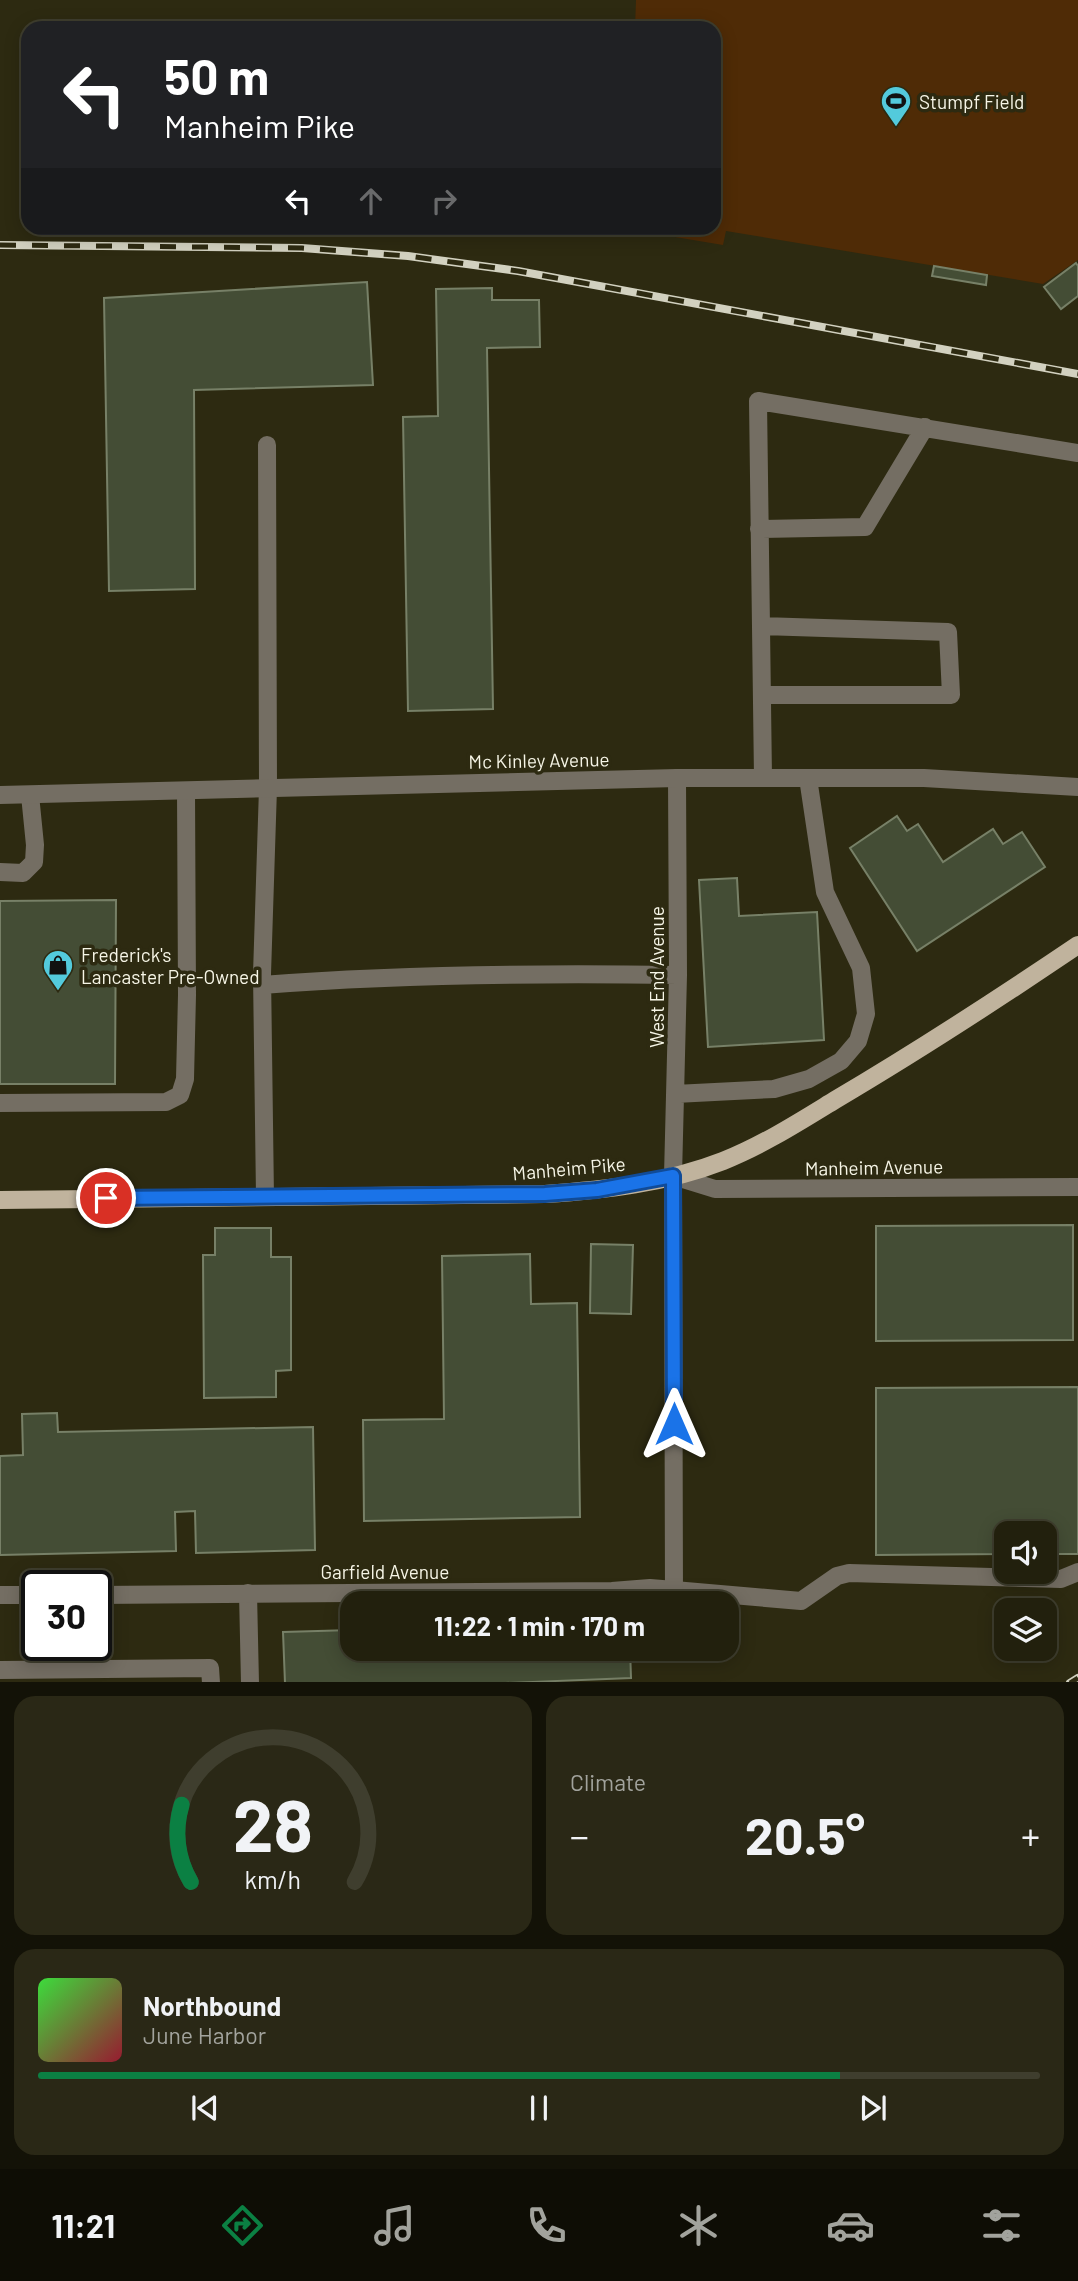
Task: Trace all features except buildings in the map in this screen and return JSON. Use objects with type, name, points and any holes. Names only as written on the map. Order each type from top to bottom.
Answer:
[{"type":"main road","name":"Manheim Pike","points":[[0,1200],[545,1194],[597,1190],[673,1176],[722,1162],[762,1143],[938,1038],[1078,945]]},
{"type":"street","points":[[763,778],[758,401],[1078,453]]},
{"type":"street","points":[[759,529],[864,527],[925,427]]},
{"type":"street","points":[[265,1196],[262,985],[268,788],[267,445]]},
{"type":"street","points":[[761,626],[948,632],[951,695],[762,695]]},
{"type":"street","name":"Mc Kinley Avenue","points":[[0,795],[763,778],[924,778],[1078,787]]},
{"type":"street","points":[[675,1094],[774,1089],[809,1079],[841,1061],[858,1041],[866,1014],[861,968],[825,892],[808,778]]},
{"type":"street","name":"West End Avenue","points":[[674,1591],[673,1176],[678,975],[677,779]]},
{"type":"street","points":[[0,1104],[166,1102],[180,1095],[185,1079],[186,791]]},
{"type":"street","points":[[0,872],[23,873],[34,862],[30,795]]},
{"type":"street","points":[[262,985],[331,979],[580,974],[678,975]]},
{"type":"street","name":"Manheim Avenue","points":[[673,1176],[715,1189],[1078,1187]]},
{"type":"street","name":"Garfield Avenue","points":[[739,1599],[801,1601],[837,1576],[849,1573],[1061,1579],[1078,1572]]},
{"type":"street","name":"Garfield Avenue","points":[[612,1591],[650,1588],[659,1591]]},
{"type":"street","name":"Garfield Avenue","points":[[112,1595],[340,1592]]},
{"type":"street","points":[[248,1593],[250,1682]]},
{"type":"street","points":[[0,1595],[21,1595]]},
{"type":"street","points":[[0,1670],[210,1668],[211,1682]]},
{"type":"shaded area","name":"Stumpf Field","points":[[636,0],[1078,0],[1078,260],[1043,284],[726,231],[723,245],[663,235],[721,235],[721,21],[635,21]]},
{"type":"railway","points":[[0,245],[302,248],[408,256],[518,271],[1078,374]]},
{"type":"railway","points":[[1072,1682],[1078,1678]]},
{"type":"place","name":"Stumpf Field","points":[[896,128]]},
{"type":"place","name":"Frederick's Lancaster Pre-Owned","points":[[58,992]]},
{"type":"route","points":[[106,1198],[545,1194],[597,1190],[673,1176],[674,1424]]}]
